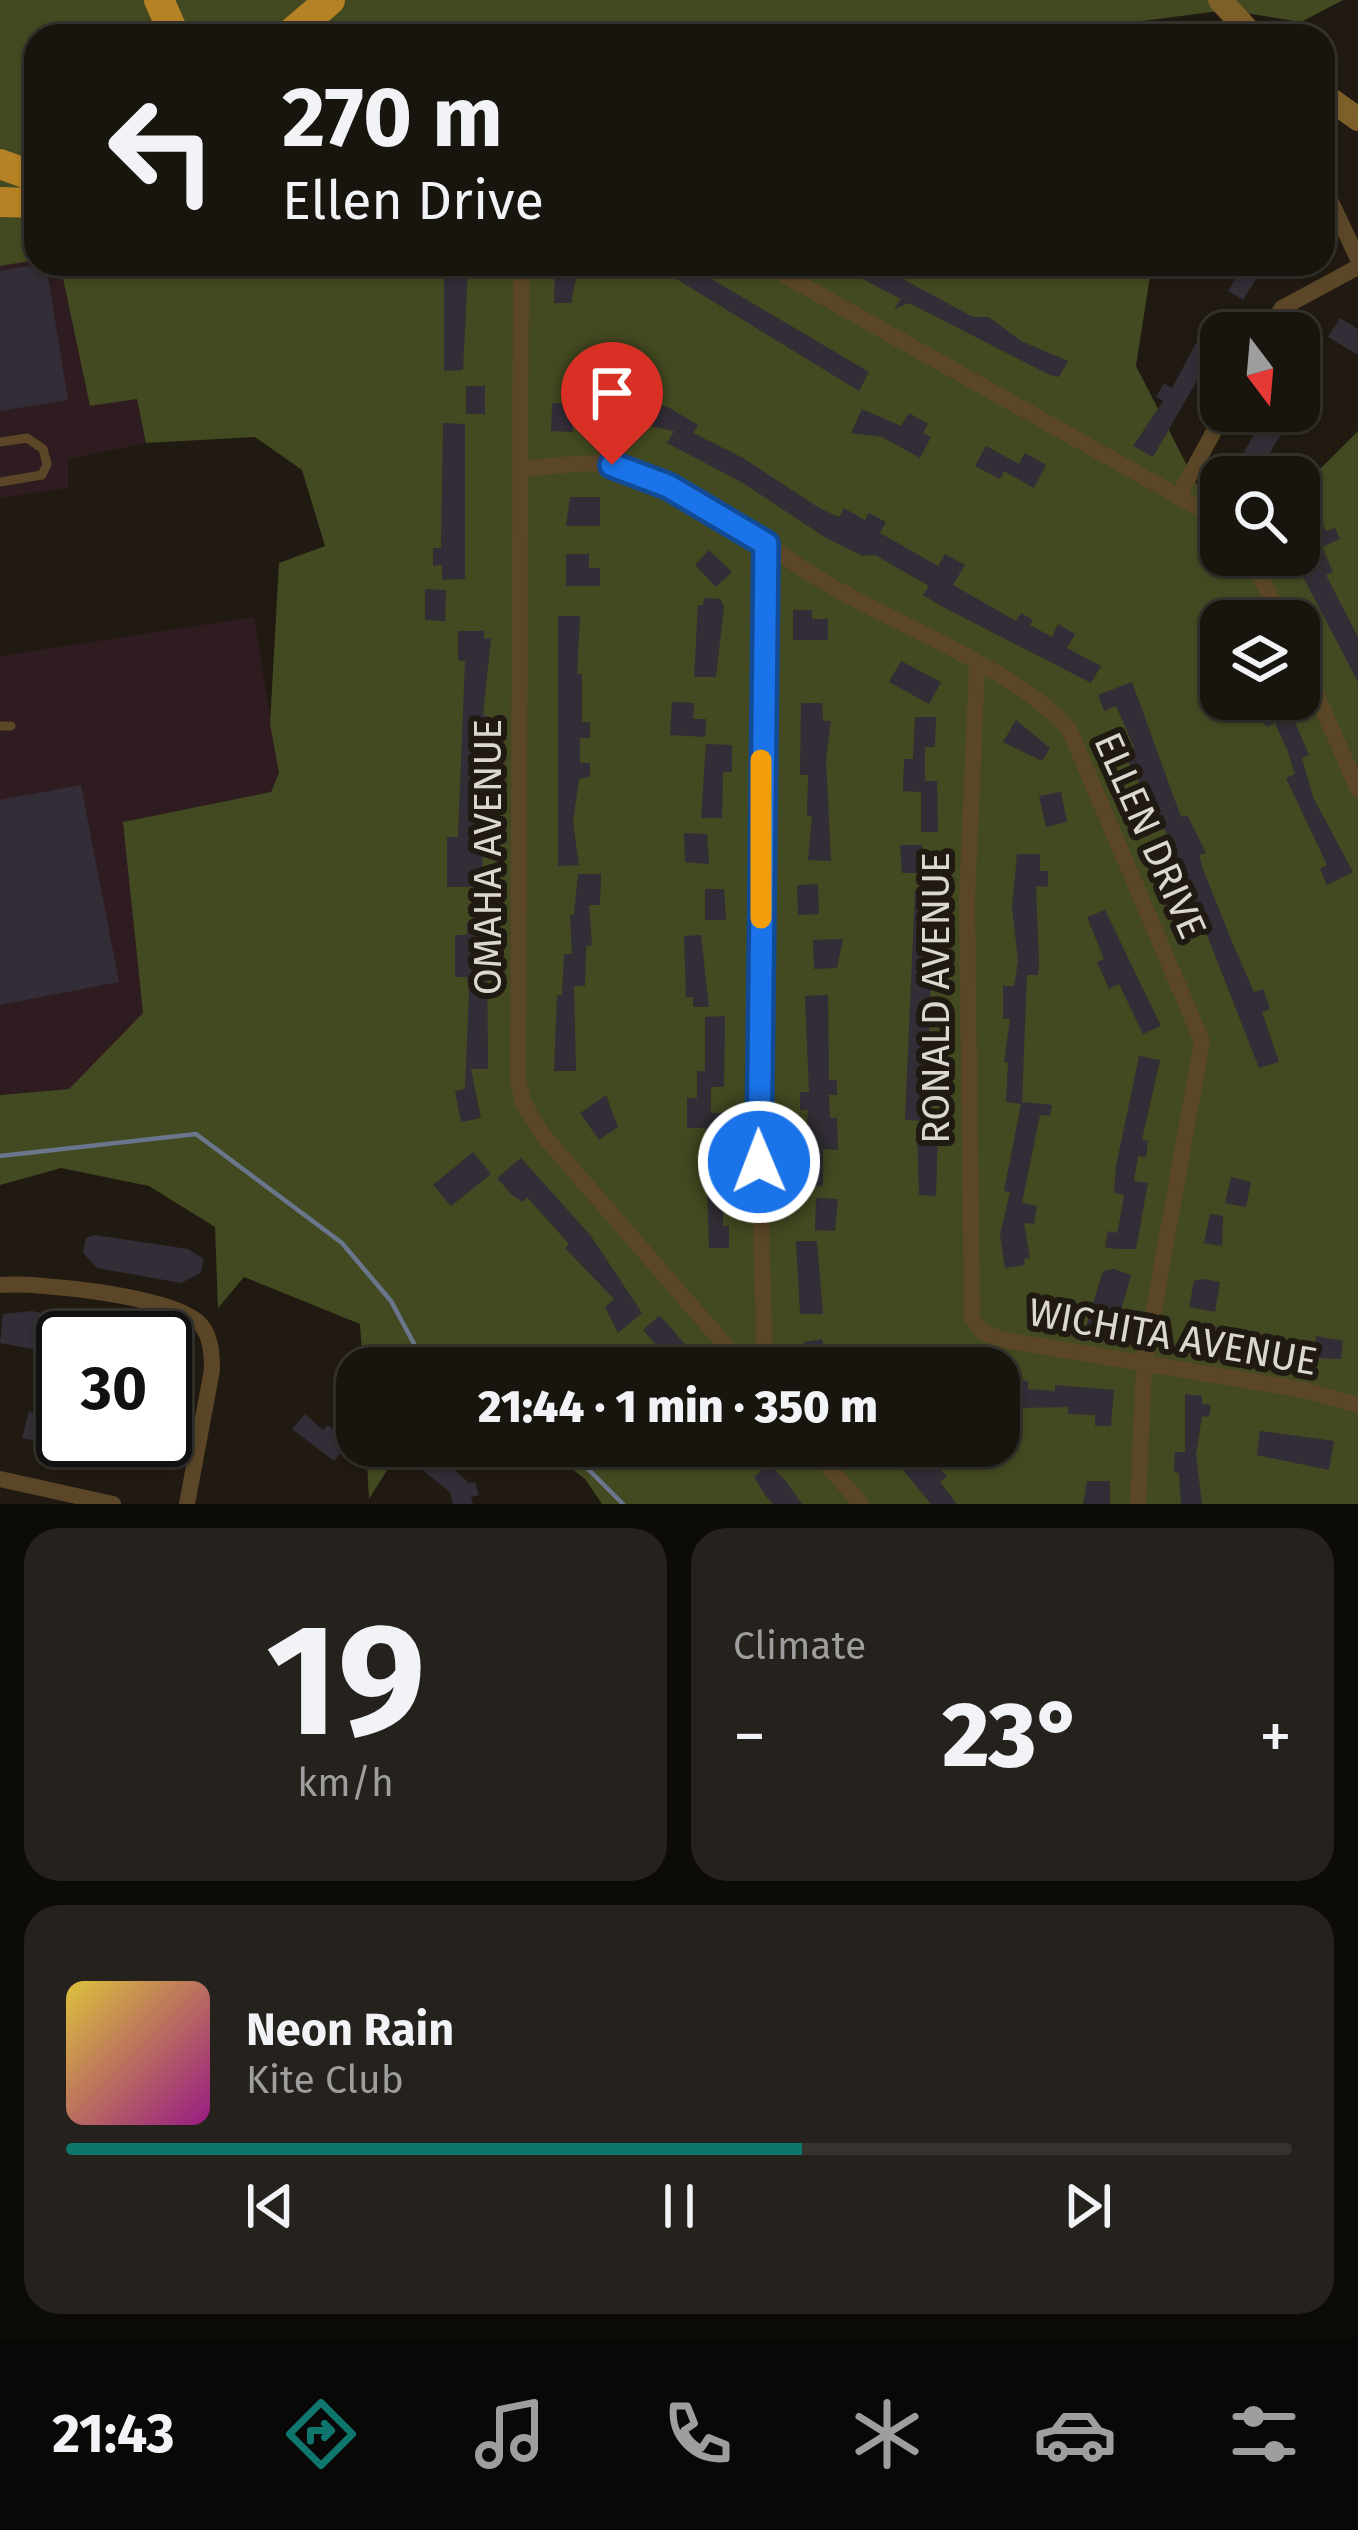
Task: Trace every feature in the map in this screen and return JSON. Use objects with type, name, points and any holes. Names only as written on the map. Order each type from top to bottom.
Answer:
[{"type":"highway","points":[[302,24],[331,0]]},
{"type":"street","points":[[1220,0],[1242,24]]},
{"type":"street","points":[[1279,312],[1358,263],[1335,212]]},
{"type":"street","name":"OMAHA AVENUE","points":[[521,276],[518,1079],[523,1102],[543,1135],[727,1347]]},
{"type":"street","points":[[787,276],[1200,511]]},
{"type":"street","points":[[1178,496],[1213,432]]},
{"type":"street","name":"ELLEN DRIVE","points":[[522,469],[612,465],[668,486],[1053,710],[1070,729],[1202,1041],[1144,1366],[1138,1504]]},
{"type":"street","points":[[763,1347],[758,1121],[766,544]]},
{"type":"street","name":"RONALD AVENUE","points":[[977,666],[968,877],[968,1301],[979,1327]]},
{"type":"street","points":[[1320,703],[1358,789]]},
{"type":"street","points":[[0,1286],[34,1282],[125,1299],[184,1312],[203,1327],[213,1352],[212,1370],[187,1504]]},
{"type":"street","name":"WICHITA AVENUE","points":[[979,1327],[1005,1340],[1304,1390],[1358,1405]]},
{"type":"street","points":[[830,1467],[861,1504]]},
{"type":"street","points":[[0,1479],[113,1504]]},
{"type":"lane","points":[[0,442],[27,438],[43,449],[47,464],[42,476],[0,482]]},
{"type":"shaded area","points":[[24,262],[24,276],[63,276],[90,405],[137,399],[146,443],[68,459],[68,488],[0,498],[0,266]]},
{"type":"shaded area","points":[[254,617],[279,773],[271,792],[124,822],[143,1013],[69,1089],[0,1095],[0,656]]},
{"type":"green space","points":[[0,0],[1343,0],[1301,22],[1227,10],[1119,24],[24,24],[24,262],[0,266]]},
{"type":"green space","points":[[63,276],[1150,276],[1136,366],[1200,491],[1200,576],[1320,576],[1320,469],[1358,431],[1358,1504],[602,1504],[585,1479],[570,1467],[1020,1467],[1020,1347],[362,1347],[360,1324],[244,1277],[218,1308],[215,1227],[149,1186],[61,1168],[0,1185],[0,1095],[69,1089],[143,1013],[123,822],[271,792],[279,773],[270,724],[279,563],[325,546],[302,470],[255,437],[146,443],[137,399],[90,406]]},
{"type":"green space","points":[[367,1467],[389,1467],[369,1499]]},
{"type":"building","points":[[24,267],[24,276],[48,276],[68,400],[0,411],[0,271]]},
{"type":"building","points":[[444,276],[468,276],[463,370],[444,371]]},
{"type":"building","points":[[555,276],[577,276],[571,303],[554,303]]},
{"type":"building","points":[[672,276],[706,276],[869,372],[859,391]]},
{"type":"building","points":[[857,276],[897,276],[973,317],[989,317],[1021,341],[1068,361],[1059,377],[1050,375],[909,303],[894,309],[901,299]]},
{"type":"building","points":[[1237,276],[1256,279],[1243,300],[1228,291]]},
{"type":"building","points":[[1340,318],[1358,329],[1358,355],[1328,337]]},
{"type":"building","points":[[1200,336],[1200,375],[1153,457],[1133,446],[1163,401],[1156,397],[1164,383],[1172,388]]},
{"type":"building","points":[[466,386],[485,386],[485,414],[466,414]]},
{"type":"building","points":[[621,395],[621,417],[589,417],[589,396]]},
{"type":"building","points":[[640,399],[668,407],[698,425],[693,433],[743,458],[821,509],[839,517],[844,508],[865,520],[869,513],[886,522],[880,533],[938,566],[945,554],[965,565],[953,585],[1016,621],[1021,613],[1033,620],[1030,625],[1052,637],[1058,624],[1075,634],[1067,648],[1101,666],[1091,683],[941,606],[923,595],[929,586],[875,555],[862,556],[826,538],[743,483],[667,443],[674,431],[633,423]]},
{"type":"building","points":[[552,403],[566,403],[566,410],[573,410],[573,432],[551,431]]},
{"type":"building","points":[[862,409],[901,426],[909,413],[928,424],[923,433],[931,437],[920,458],[882,437],[851,433]]},
{"type":"building","points":[[443,423],[465,424],[465,579],[442,580],[442,565],[433,566],[433,548],[441,548]]},
{"type":"building","points":[[1255,432],[1282,432],[1268,456],[1242,456]]},
{"type":"building","points":[[986,446],[1019,464],[1025,453],[1046,465],[1034,488],[1004,471],[1000,479],[975,466]]},
{"type":"building","points":[[570,497],[600,497],[600,526],[566,526]]},
{"type":"building","points":[[1320,520],[1326,531],[1335,528],[1340,539],[1322,547],[1333,572],[1326,575],[1358,637],[1358,682],[1320,609],[1320,600],[1315,600],[1303,576],[1320,576]]},
{"type":"building","points":[[709,550],[732,572],[716,587],[695,565]]},
{"type":"building","points":[[566,554],[589,554],[589,568],[600,568],[600,586],[566,586]]},
{"type":"building","points":[[425,589],[446,590],[445,621],[425,620]]},
{"type":"building","points":[[704,598],[720,599],[724,606],[716,677],[694,677],[698,605],[703,605]]},
{"type":"building","points":[[793,610],[812,610],[812,619],[828,619],[828,640],[793,640]]},
{"type":"building","points":[[558,616],[580,616],[577,674],[582,674],[582,722],[590,722],[590,738],[580,738],[580,763],[590,763],[590,777],[579,779],[573,822],[579,865],[558,866]]},
{"type":"building","points":[[458,631],[484,631],[484,639],[491,638],[483,715],[489,717],[488,733],[481,732],[478,741],[478,768],[488,768],[488,789],[483,789],[479,807],[484,887],[447,887],[447,837],[458,837],[465,661],[458,660]]},
{"type":"building","points":[[901,661],[941,682],[929,704],[889,682]]},
{"type":"building","points":[[1132,682],[1181,817],[1187,815],[1206,853],[1199,855],[1203,869],[1233,944],[1254,992],[1263,989],[1270,1009],[1262,1012],[1279,1062],[1259,1068],[1169,838],[1123,752],[1134,747],[1116,706],[1104,711],[1098,695]]},
{"type":"building","points":[[672,702],[694,703],[693,719],[706,719],[705,737],[670,735]]},
{"type":"building","points":[[801,703],[822,703],[823,721],[831,721],[826,759],[831,861],[808,860],[812,816],[807,816],[808,775],[800,775]]},
{"type":"building","points":[[915,717],[936,717],[935,747],[925,747],[925,781],[937,781],[938,832],[921,832],[921,792],[903,791],[904,759],[913,759]]},
{"type":"building","points":[[1016,720],[1050,748],[1042,761],[1003,742]]},
{"type":"building","points":[[1263,720],[1294,720],[1309,755],[1302,758],[1313,797],[1353,872],[1327,885],[1320,869],[1327,865],[1286,778],[1295,774],[1288,752],[1275,723],[1266,727]]},
{"type":"building","points":[[706,744],[732,745],[732,772],[723,772],[722,818],[701,818]]},
{"type":"building","points":[[81,785],[119,982],[0,1005],[0,800]]},
{"type":"building","points":[[1061,792],[1067,822],[1046,827],[1039,796]]},
{"type":"building","points":[[684,833],[707,834],[709,864],[685,862]]},
{"type":"building","points":[[900,845],[922,845],[922,873],[902,873]]},
{"type":"building","points":[[1017,854],[1040,854],[1040,871],[1048,871],[1048,887],[1036,886],[1039,962],[1038,975],[1027,975],[1022,1102],[1052,1105],[1050,1116],[1040,1115],[1022,1203],[1037,1206],[1034,1224],[1024,1223],[1030,1258],[1024,1259],[1025,1265],[1005,1268],[1000,1235],[1010,1192],[1004,1191],[1021,1104],[1006,1102],[1008,1063],[1004,1062],[1010,1019],[1003,1019],[1003,986],[1014,986],[1018,961],[1012,907]]},
{"type":"building","points":[[578,874],[601,874],[600,905],[589,905],[592,945],[586,946],[585,986],[574,986],[576,1071],[554,1071],[557,995],[562,995],[564,954],[572,954],[570,915],[574,915]]},
{"type":"building","points":[[818,884],[819,914],[798,915],[797,885]]},
{"type":"building","points":[[705,889],[724,889],[726,920],[705,920]]},
{"type":"building","points":[[915,890],[929,890],[930,928],[939,928],[940,940],[939,953],[932,953],[926,1121],[905,1120]]},
{"type":"building","points":[[1105,910],[1161,1026],[1143,1034],[1119,984],[1109,989],[1097,962],[1104,959],[1087,917]]},
{"type":"building","points":[[487,921],[488,1069],[471,1069],[481,1118],[461,1122],[455,1091],[465,1089],[469,992],[467,977],[455,977],[455,935],[467,935],[467,922]]},
{"type":"building","points":[[701,935],[709,1007],[693,1007],[693,997],[686,997],[684,936]]},
{"type":"building","points":[[843,939],[837,968],[814,969],[813,940]]},
{"type":"building","points":[[828,995],[829,1080],[837,1080],[837,1095],[829,1095],[830,1118],[837,1118],[838,1150],[823,1149],[823,1186],[803,1186],[808,1110],[800,1110],[800,1092],[809,1092],[805,996]]},
{"type":"building","points":[[725,1016],[724,1087],[711,1087],[711,1113],[723,1113],[723,1226],[729,1226],[729,1248],[709,1248],[705,1128],[687,1128],[687,1098],[697,1098],[697,1071],[705,1071],[705,1017]]},
{"type":"building","points":[[1139,1056],[1160,1060],[1142,1140],[1148,1141],[1146,1157],[1138,1156],[1134,1181],[1148,1183],[1136,1249],[1116,1249],[1105,1247],[1108,1231],[1117,1233],[1119,1224],[1124,1195],[1114,1193],[1116,1166]]},
{"type":"building","points":[[606,1095],[618,1127],[599,1140],[580,1113]]},
{"type":"building","points":[[917,1130],[938,1130],[936,1196],[919,1195]]},
{"type":"building","points":[[473,1152],[491,1174],[451,1206],[433,1185]]},
{"type":"building","points":[[521,1158],[591,1236],[642,1313],[618,1333],[605,1307],[614,1299],[565,1248],[569,1244],[527,1197],[523,1202],[497,1178]]},
{"type":"building","points":[[1231,1177],[1251,1182],[1246,1207],[1225,1203]]},
{"type":"building","points":[[816,1198],[838,1199],[835,1231],[815,1230]]},
{"type":"building","points":[[1210,1214],[1223,1216],[1222,1246],[1204,1243]]},
{"type":"building","points":[[95,1235],[188,1249],[204,1259],[201,1273],[181,1283],[97,1268],[83,1253],[86,1238]]},
{"type":"building","points":[[796,1241],[817,1241],[823,1314],[800,1314]]},
{"type":"building","points":[[1103,1271],[1131,1275],[1115,1332],[1086,1326]]},
{"type":"building","points":[[1194,1281],[1220,1282],[1215,1312],[1189,1307]]},
{"type":"building","points":[[36,1312],[36,1350],[0,1343],[3,1314]]},
{"type":"building","points":[[659,1316],[687,1347],[658,1347],[643,1330]]},
{"type":"building","points":[[1207,1325],[1239,1332],[1236,1347],[1204,1342]]},
{"type":"building","points":[[1316,1336],[1343,1341],[1341,1359],[1313,1358]]},
{"type":"building","points":[[822,1339],[824,1347],[805,1347],[804,1342]]},
{"type":"building","points":[[1020,1381],[1028,1381],[1028,1389],[1055,1391],[1055,1385],[1114,1390],[1111,1426],[1095,1426],[1095,1415],[1068,1414],[1068,1407],[1020,1408]]},
{"type":"building","points":[[1185,1394],[1202,1396],[1202,1404],[1211,1405],[1209,1417],[1202,1416],[1196,1455],[1202,1504],[1181,1504],[1179,1473],[1174,1472],[1175,1452],[1185,1452]]},
{"type":"building","points":[[29,1411],[36,1414],[36,1441],[22,1438]]},
{"type":"building","points":[[305,1414],[323,1430],[328,1425],[336,1432],[336,1459],[334,1461],[292,1429]]},
{"type":"building","points":[[1260,1431],[1334,1441],[1329,1470],[1257,1455]]},
{"type":"building","points":[[418,1467],[451,1467],[469,1483],[475,1482],[479,1495],[471,1497],[473,1504],[453,1504],[450,1492]]},
{"type":"building","points":[[772,1467],[802,1504],[773,1504],[754,1477]]},
{"type":"building","points":[[900,1467],[939,1467],[947,1476],[940,1482],[957,1504],[931,1504]]},
{"type":"building","points":[[1087,1481],[1110,1481],[1110,1504],[1083,1504]]},
{"type":"waterway","points":[[0,1156],[196,1134],[342,1243],[391,1301],[416,1347]]},
{"type":"waterway","points":[[586,1467],[623,1504]]},
{"type":"slow traffic","points":[[761,760],[761,918]]},
{"type":"route","points":[[612,465],[668,486],[766,544],[759,1162]]}]
